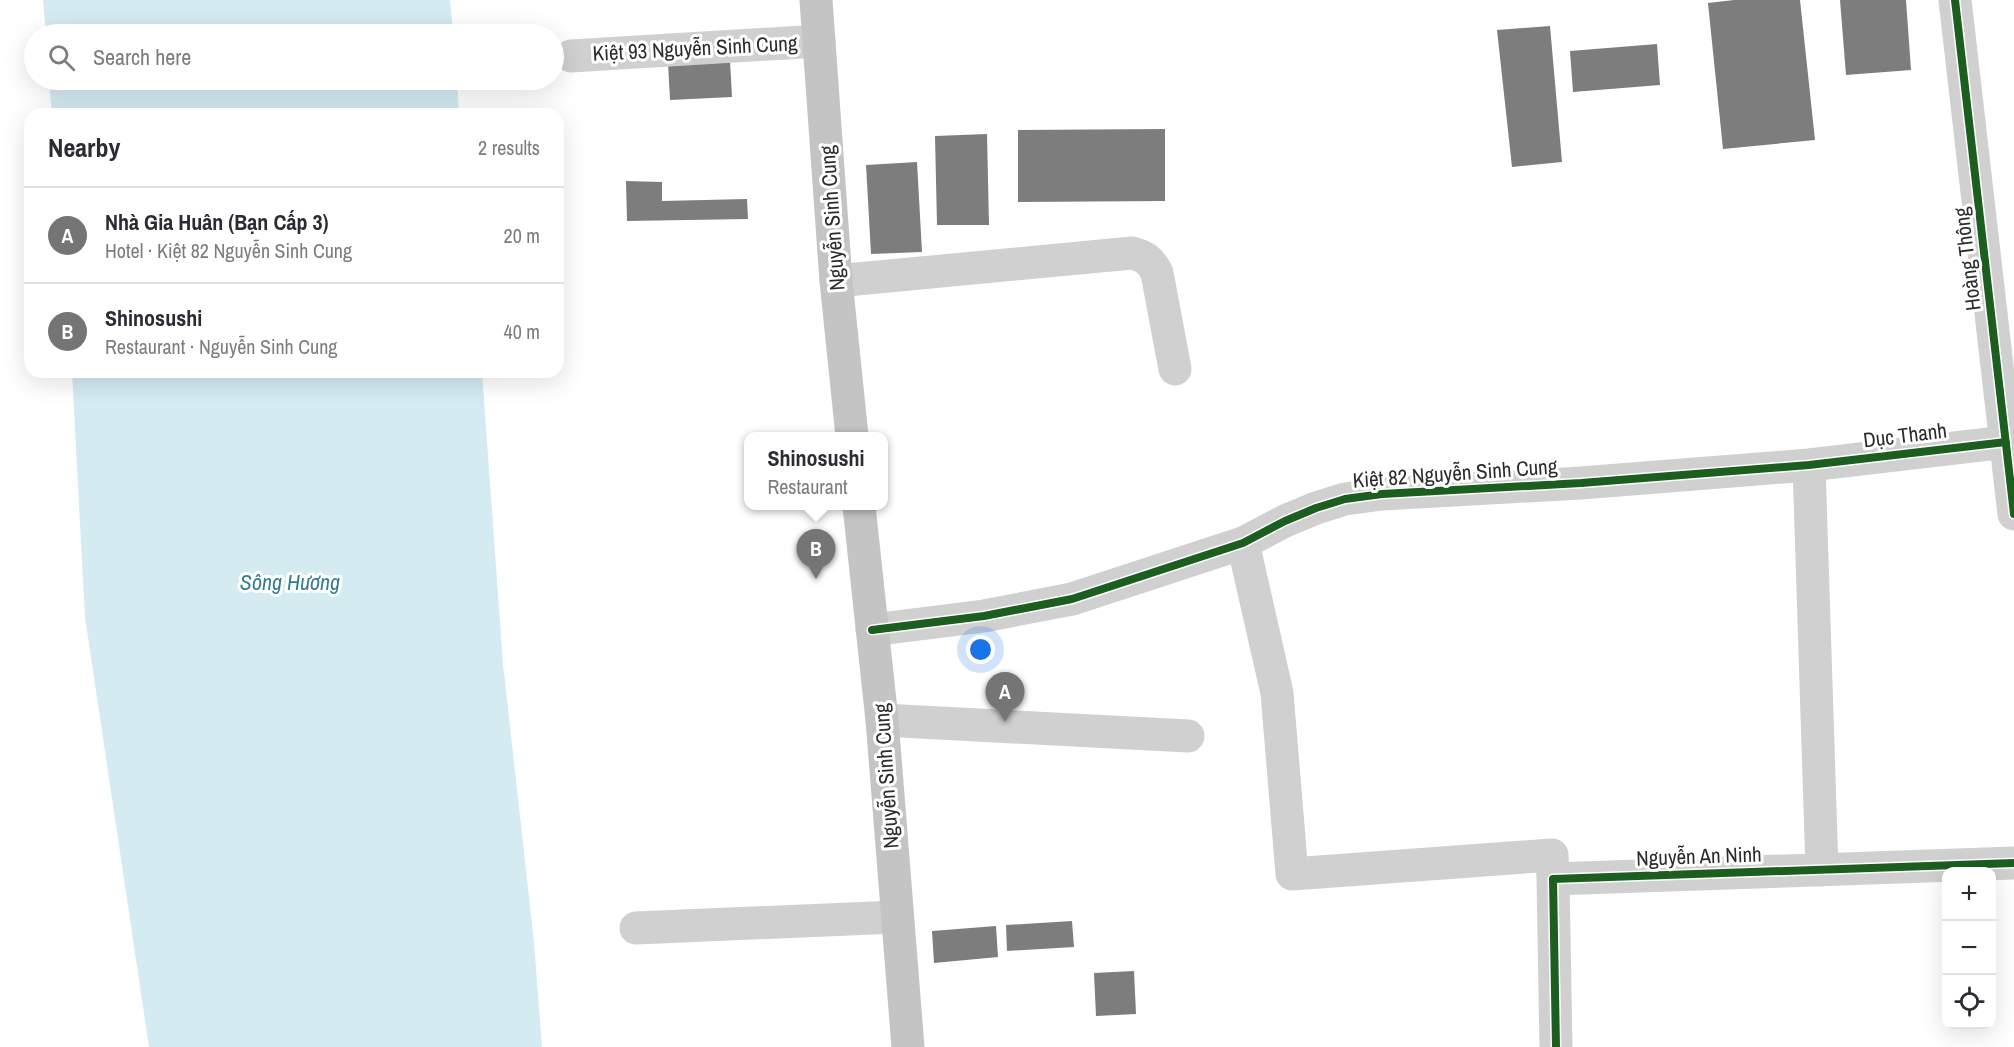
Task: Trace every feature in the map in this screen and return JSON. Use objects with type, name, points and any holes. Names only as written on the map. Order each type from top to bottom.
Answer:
[{"type":"main road","name":"Nguyễn Sinh Cung","points":[[816,0],[836,281],[852,432]]},
{"type":"main road","name":"Nguyễn Sinh Cung","points":[[860,510],[882,720],[908,1047]]},
{"type":"street","name":"Hoàng Thông","points":[[1955,0],[2014,514]]},
{"type":"street","name":"Kiệt 93 Nguyễn Sinh Cung","points":[[571,56],[819,41]]},
{"type":"street","points":[[836,281],[1132,253],[1140,255],[1150,261],[1157,273],[1175,369]]},
{"type":"street","name":"Dục Thanh","points":[[1809,465],[2006,441]]},
{"type":"street","points":[[1809,465],[1822,870]]},
{"type":"street","name":"Kiệt 82 Nguyễn Sinh Cung","points":[[872,630],[984,616],[1072,599],[1244,543],[1284,521],[1345,499],[1383,494],[1581,483],[1809,465]]},
{"type":"street","points":[[1244,543],[1277,693],[1292,874],[1552,855],[1556,1047]]},
{"type":"street","points":[[882,720],[1188,736]]},
{"type":"street","name":"Nguyễn An Ninh","points":[[1553,879],[2014,863]]},
{"type":"street","points":[[636,928],[896,917]]},
{"type":"water","points":[[43,0],[450,0],[452,24],[45,24]]},
{"type":"water","points":[[50,90],[458,90],[459,108],[51,108]]},
{"type":"water","name":"Sông Hương","points":[[72,378],[482,378],[503,664],[534,942],[542,1047],[149,1047],[85,617]]},
{"type":"building","points":[[1734,0],[1800,0],[1815,140],[1723,149],[1708,3]]},
{"type":"building","points":[[1840,0],[1906,0],[1911,70],[1846,75]]},
{"type":"building","points":[[1550,26],[1562,162],[1512,167],[1497,30]]},
{"type":"building","points":[[1657,44],[1660,85],[1573,92],[1570,51]]},
{"type":"building","points":[[730,60],[732,97],[670,100],[668,63]]},
{"type":"building","points":[[1165,129],[1165,201],[1018,202],[1018,130]]},
{"type":"building","points":[[987,134],[989,225],[937,225],[935,136]]},
{"type":"building","points":[[917,162],[922,252],[871,254],[866,165]]},
{"type":"building","points":[[626,181],[662,182],[662,201],[747,199],[748,219],[627,221]]},
{"type":"building","points":[[1072,921],[1074,947],[1007,951],[1006,925]]},
{"type":"building","points":[[996,926],[998,957],[934,963],[932,931]]},
{"type":"building","points":[[1134,971],[1136,1014],[1096,1016],[1094,973]]},
{"type":"cycle path","points":[[1955,0],[2014,514]]},
{"type":"cycle path","points":[[872,630],[984,616],[1072,599],[1243,543],[1285,521],[1345,499],[1382,494],[1581,483],[1809,465],[2006,442]]},
{"type":"cycle path","points":[[1556,1047],[1553,879],[2014,863]]},
{"type":"place","name":"Shinosushi","points":[[816,579]]},
{"type":"place","name":"Nhà Gia Huân (Bạn Cấp 3)","points":[[1005,722]]}]
